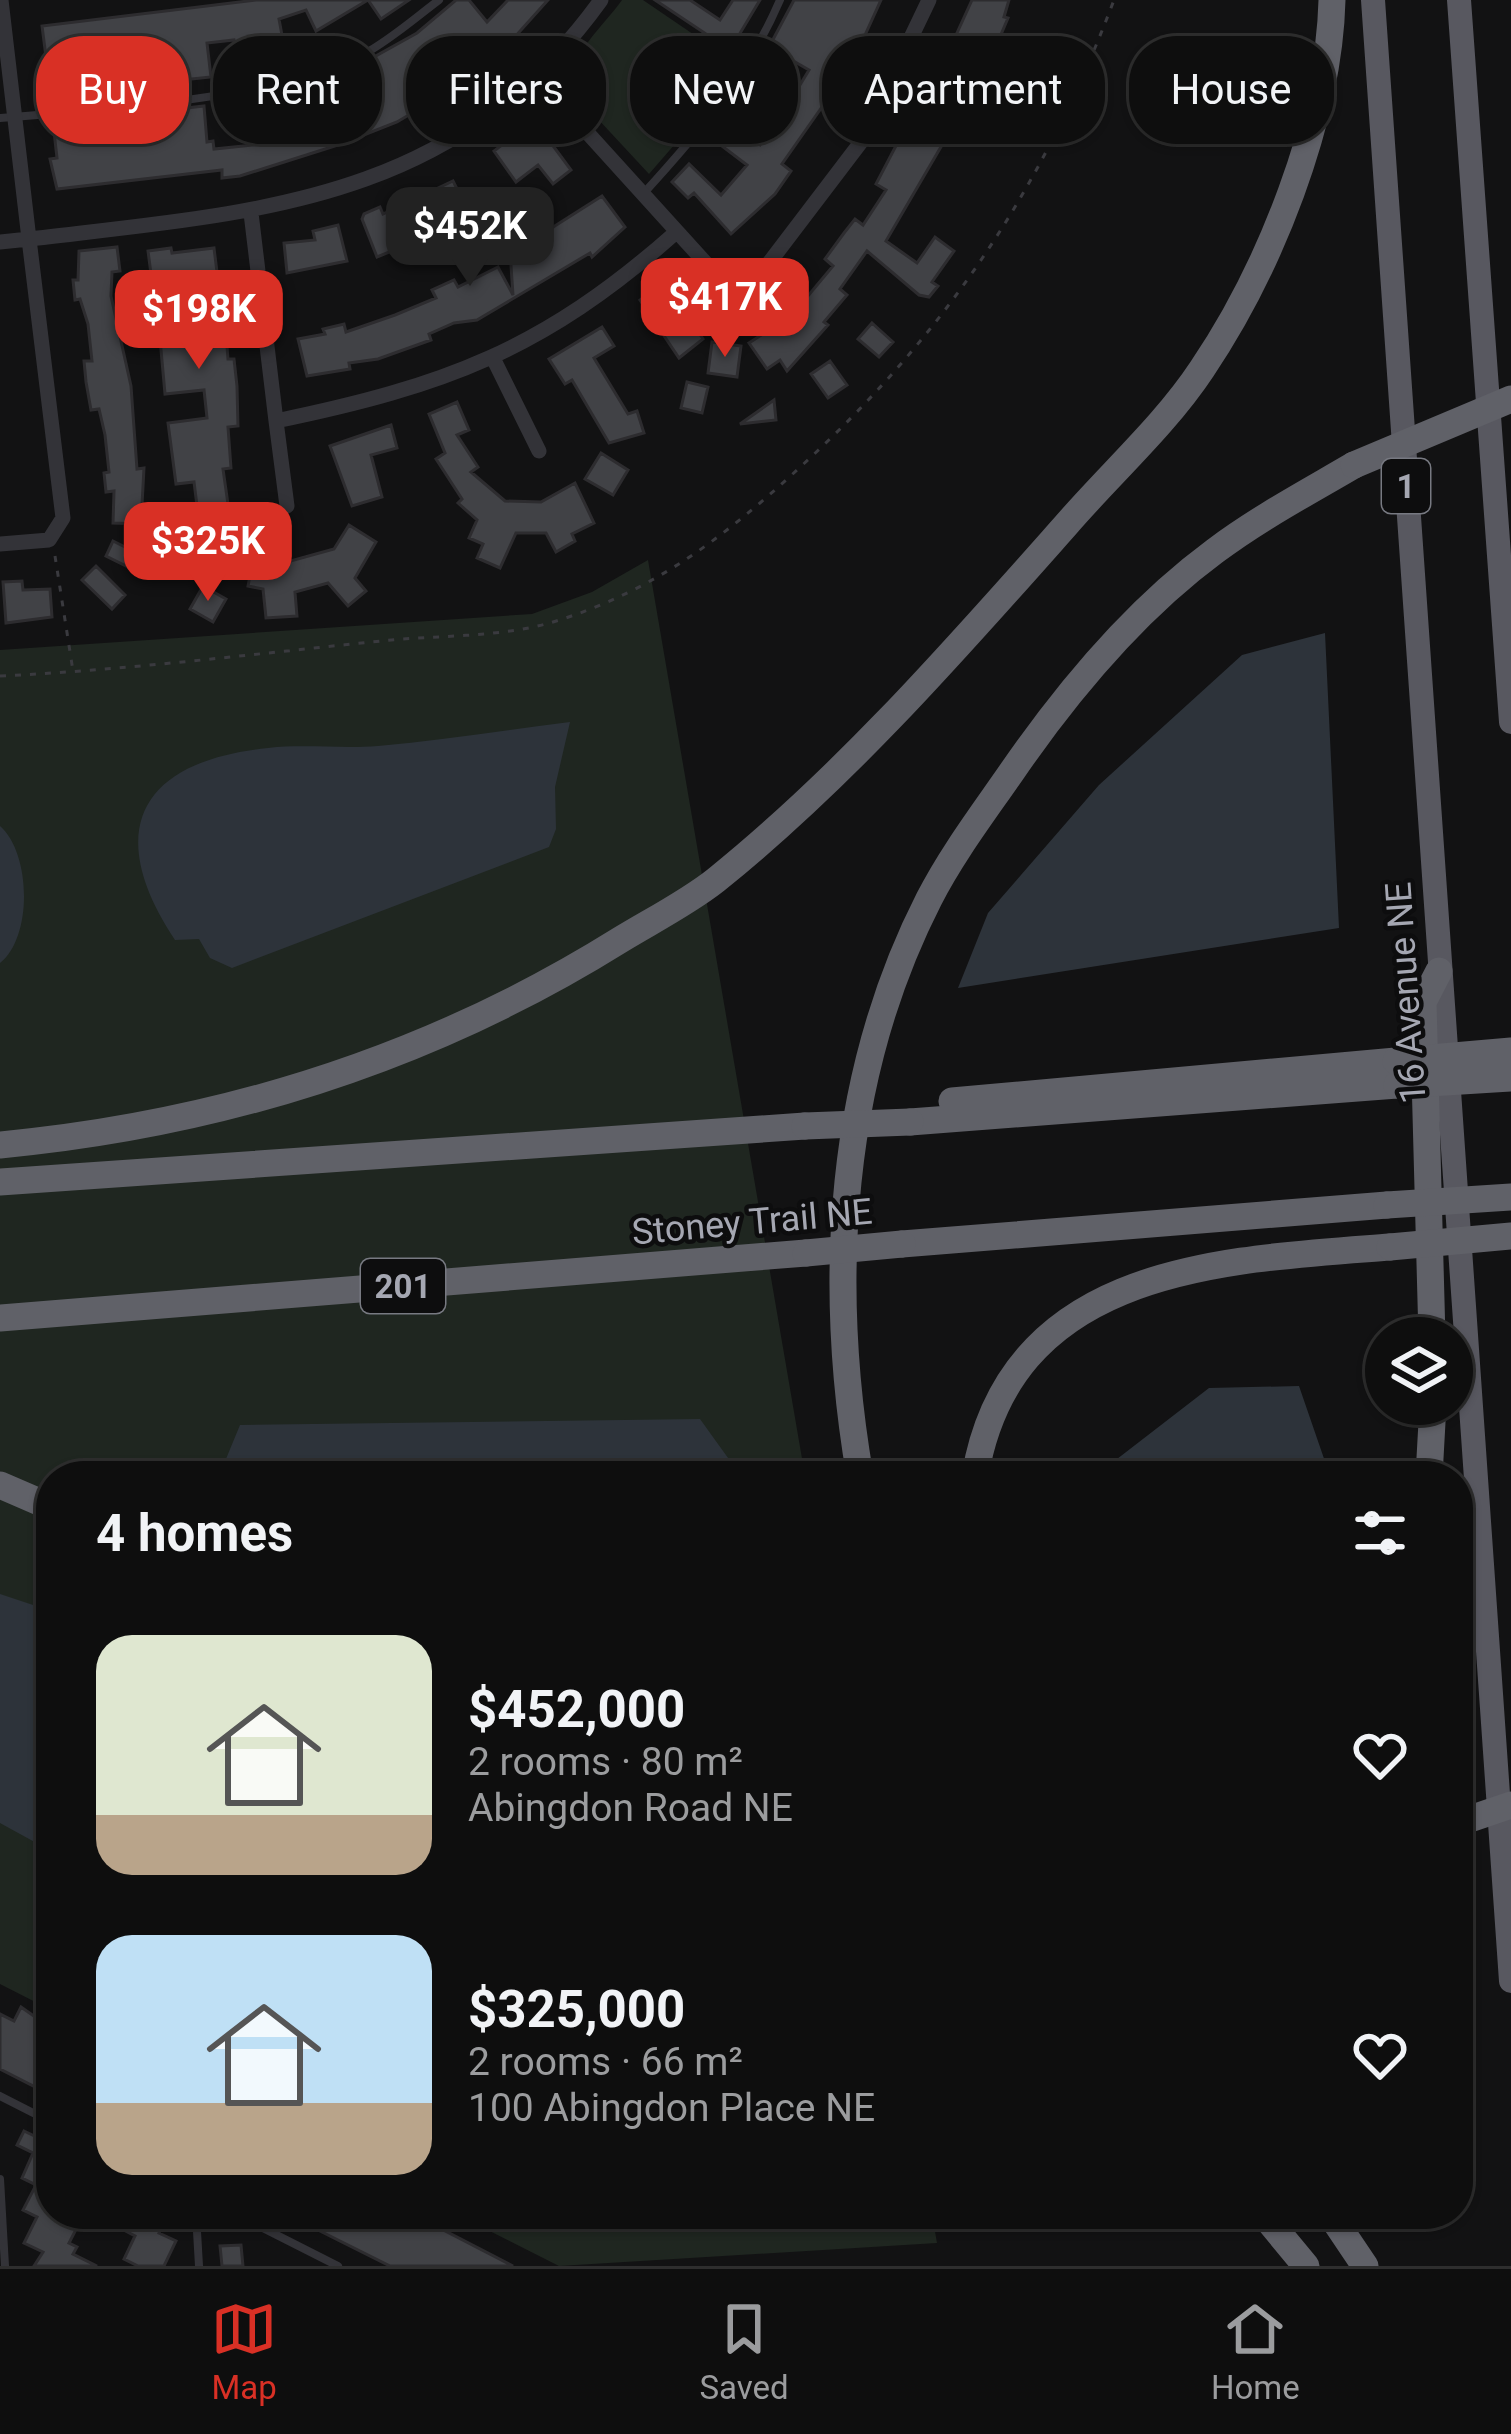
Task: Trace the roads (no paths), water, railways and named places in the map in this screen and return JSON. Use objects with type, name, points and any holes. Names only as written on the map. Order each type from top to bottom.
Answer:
[{"type":"highway","points":[[0,1145],[176,1119],[296,1090],[428,1044],[572,970],[712,883],[836,774],[947,659],[1201,371],[1269,252],[1307,147],[1332,0]]},
{"type":"highway","name":"16 Avenue NE","points":[[1372,0],[1511,1981]]},
{"type":"highway","points":[[1459,0],[1511,722]]},
{"type":"highway","points":[[858,1461],[843,1348],[841,1280],[851,1157],[863,1084],[928,900],[1056,708],[1095,662],[1214,551],[1354,465],[1511,399]]},
{"type":"highway","points":[[1431,1317],[1423,1002],[1439,971]]},
{"type":"highway","points":[[0,1182],[849,1124],[892,1106],[917,1113],[1396,1073],[1511,1051]]},
{"type":"highway","points":[[1396,1073],[1511,1078]]},
{"type":"highway","name":"Stoney Trail NE","points":[[0,1318],[1511,1197]]},
{"type":"highway","points":[[980,1461],[1002,1393],[1040,1345],[1097,1301],[1131,1286],[1214,1264],[1511,1235]]},
{"type":"highway","points":[[1430,1461],[1432,1425]]},
{"type":"highway","points":[[0,1485],[36,1501]]},
{"type":"highway","points":[[1473,1818],[1511,1805]]},
{"type":"highway","points":[[1275,2229],[1306,2266]]},
{"type":"highway","points":[[1340,2229],[1365,2266]]},
{"type":"street","points":[[0,544],[49,540],[63,518],[29,239],[8,117],[1,0]]},
{"type":"street","points":[[570,36],[601,0]]},
{"type":"street","points":[[597,144],[674,235],[731,291],[753,284],[861,142],[929,0]]},
{"type":"street","points":[[0,242],[251,213],[323,197],[439,144]]},
{"type":"street","points":[[251,213],[287,506]]},
{"type":"street","points":[[276,421],[390,397],[494,360],[614,288],[674,235]]},
{"type":"street","points":[[494,360],[539,451]]},
{"type":"lane","points":[[8,117],[270,86],[316,74],[367,52],[439,0]]},
{"type":"lane","points":[[642,195],[704,128],[761,44],[780,0]]},
{"type":"lane","points":[[0,2096],[36,2114]]},
{"type":"lane","points":[[0,2180],[5,2266]]},
{"type":"lane","points":[[197,2229],[200,2266]]},
{"type":"lane","points":[[265,2229],[338,2266]]}]
